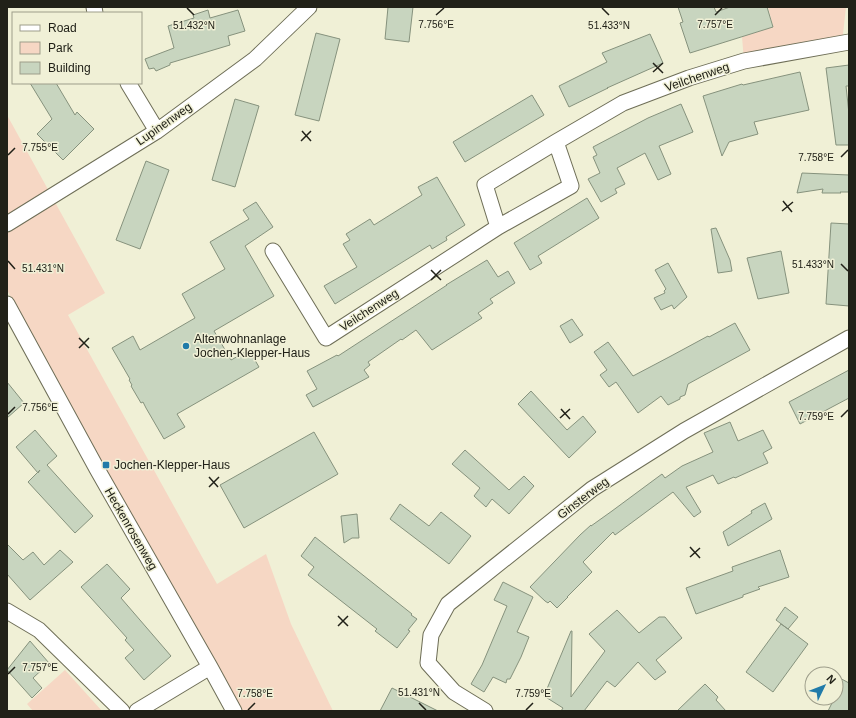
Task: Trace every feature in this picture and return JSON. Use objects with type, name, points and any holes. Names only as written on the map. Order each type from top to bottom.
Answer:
[{"type":"street","name":"Lupinenweg","points":[[7,224],[157,131],[255,59],[309,7]]},
{"type":"street","name":"Veilchenweg","points":[[498,227],[485,185],[623,103],[689,78],[744,61],[849,42]]},
{"type":"street","points":[[129,84],[157,131]]},
{"type":"street","name":"Veilchenweg","points":[[273,251],[326,338],[498,227],[571,186],[556,142]]},
{"type":"street","name":"Heckenrosenweg","points":[[7,304],[97,470],[234,711]]},
{"type":"street","name":"Ginsterweg","points":[[485,711],[454,692],[428,663],[431,635],[448,604],[592,489],[684,431],[849,338]]},
{"type":"street","points":[[7,611],[38,630],[122,711]]},
{"type":"street","points":[[137,711],[210,667]]},
{"type":"green space","points":[[768,7],[846,7],[842,43],[744,61],[742,37],[773,26]]},
{"type":"green space","points":[[7,115],[105,293],[68,315],[217,584],[266,554],[291,624],[333,711],[240,711],[7,290]]},
{"type":"green space","points":[[65,670],[102,711],[33,711],[27,704]]},
{"type":"building","points":[[388,7],[413,7],[409,42],[385,39]]},
{"type":"building","points":[[678,7],[714,7],[716,12],[730,7],[767,7],[773,27],[690,53],[680,23],[683,22]]},
{"type":"building","points":[[208,10],[210,18],[238,10],[245,31],[228,36],[230,45],[170,63],[170,65],[156,71],[154,68],[149,69],[145,59],[174,48],[168,26],[194,18],[193,15]]},
{"type":"building","points":[[316,33],[340,39],[319,121],[295,115]]},
{"type":"building","points":[[650,34],[663,63],[569,107],[559,86],[607,62],[602,53]]},
{"type":"building","points":[[849,65],[849,86],[846,86],[849,114],[849,145],[836,145],[826,68]]},
{"type":"building","points":[[800,72],[809,110],[754,122],[758,134],[729,142],[722,156],[703,96],[742,84]]},
{"type":"building","points":[[31,84],[57,84],[75,115],[77,112],[94,129],[63,160],[37,134],[52,119]]},
{"type":"building","points":[[532,95],[544,115],[465,162],[453,142]]},
{"type":"building","points":[[235,99],[259,106],[235,187],[212,180]]},
{"type":"building","points":[[681,104],[693,132],[659,146],[671,174],[658,180],[645,153],[617,168],[625,184],[615,189],[617,193],[601,202],[588,179],[600,173],[593,157],[597,155],[593,147],[648,118]]},
{"type":"building","points":[[146,161],[169,170],[140,249],[116,240]]},
{"type":"building","points":[[802,173],[849,175],[849,192],[822,193],[823,189],[797,193]]},
{"type":"building","points":[[437,177],[465,225],[446,237],[447,240],[432,249],[430,245],[335,304],[324,286],[357,267],[343,244],[350,240],[346,234],[370,219],[374,225],[422,195],[418,187]]},
{"type":"building","points":[[587,198],[599,218],[538,256],[542,263],[530,270],[514,243]]},
{"type":"building","name":"Altenwohnanlage Jochen-Klepper-Haus","points":[[256,202],[273,227],[245,246],[274,296],[214,331],[231,360],[249,350],[259,367],[177,414],[185,427],[164,439],[143,402],[141,403],[131,386],[130,379],[112,348],[133,336],[140,350],[195,318],[182,294],[225,269],[210,242],[249,219],[243,210]]},
{"type":"building","points":[[831,223],[849,224],[849,306],[826,304]]},
{"type":"building","points":[[716,228],[730,260],[732,271],[718,273],[711,229]]},
{"type":"building","points":[[781,251],[789,293],[758,299],[747,258]]},
{"type":"building","points":[[487,260],[498,277],[508,271],[515,283],[490,299],[493,303],[478,313],[482,318],[432,350],[416,330],[368,362],[370,365],[364,370],[369,377],[313,407],[306,395],[317,389],[307,371],[337,355],[338,356]]},
{"type":"building","points":[[668,263],[687,297],[674,309],[672,305],[661,310],[654,298],[665,293],[664,291],[666,289],[655,270]]},
{"type":"building","points":[[572,319],[583,335],[570,343],[560,326]]},
{"type":"building","points":[[735,323],[750,350],[688,384],[685,395],[668,405],[661,396],[638,413],[616,382],[609,387],[600,375],[607,370],[594,352],[608,342],[633,376]]},
{"type":"building","points":[[849,370],[849,398],[800,424],[789,402]]},
{"type":"building","points":[[7,382],[24,403],[7,418]]},
{"type":"building","points":[[531,391],[567,430],[583,416],[596,432],[569,458],[518,404]]},
{"type":"building","points":[[730,422],[738,441],[763,430],[772,448],[763,453],[768,463],[718,484],[713,475],[686,487],[701,512],[694,517],[673,492],[615,535],[613,532],[583,562],[592,572],[557,608],[550,601],[548,603],[545,601],[530,587],[591,525],[662,474],[665,478],[682,466],[713,452],[704,433]]},
{"type":"building","points":[[35,430],[57,456],[47,465],[93,516],[75,533],[28,482],[38,472],[16,447]]},
{"type":"building","points":[[314,432],[338,474],[244,528],[220,485]]},
{"type":"building","points":[[465,450],[509,490],[524,476],[534,486],[509,514],[492,499],[486,507],[474,496],[480,488],[452,464]]},
{"type":"building","points":[[765,503],[772,519],[728,546],[723,532],[752,513],[751,511]]},
{"type":"building","points":[[400,504],[429,526],[441,512],[471,536],[449,564],[390,519]]},
{"type":"building","points":[[357,514],[359,538],[352,538],[344,543],[341,516]]},
{"type":"building","points":[[315,537],[417,619],[397,648],[375,631],[377,629],[308,575],[314,567],[301,556]]},
{"type":"building","points":[[7,544],[23,560],[33,552],[44,565],[60,550],[73,562],[30,600],[7,574]]},
{"type":"building","points":[[780,550],[789,577],[758,587],[760,589],[743,595],[743,597],[696,614],[686,588],[733,571],[732,567]]},
{"type":"building","points":[[107,564],[130,589],[121,598],[171,656],[144,680],[125,658],[134,650],[125,640],[127,638],[81,587]]},
{"type":"building","points":[[503,582],[533,597],[517,632],[529,637],[510,679],[507,679],[506,683],[493,677],[484,692],[471,684],[482,665],[507,606],[494,600]]},
{"type":"building","points":[[785,607],[798,617],[788,629],[776,620]]},
{"type":"building","points":[[617,610],[639,633],[659,617],[665,617],[682,638],[656,660],[666,672],[655,680],[638,662],[615,687],[607,681],[584,711],[561,711],[563,708],[544,696],[571,631],[571,697],[605,651],[589,634]]},
{"type":"building","points":[[781,624],[808,644],[773,692],[746,672]]},
{"type":"building","points":[[30,641],[49,663],[33,678],[42,688],[32,698],[7,670]]},
{"type":"building","points":[[844,680],[849,683],[849,711],[828,711],[830,706],[844,706]]},
{"type":"building","points":[[705,684],[718,697],[716,700],[726,711],[677,711]]},
{"type":"building","points":[[392,688],[438,711],[380,711]]},
{"type":"place","name":"Altenwohnanlage Jochen-Klepper-Haus","points":[[186,346]]},
{"type":"place","name":"Jochen-Klepper-Haus","points":[[106,465]]}]
